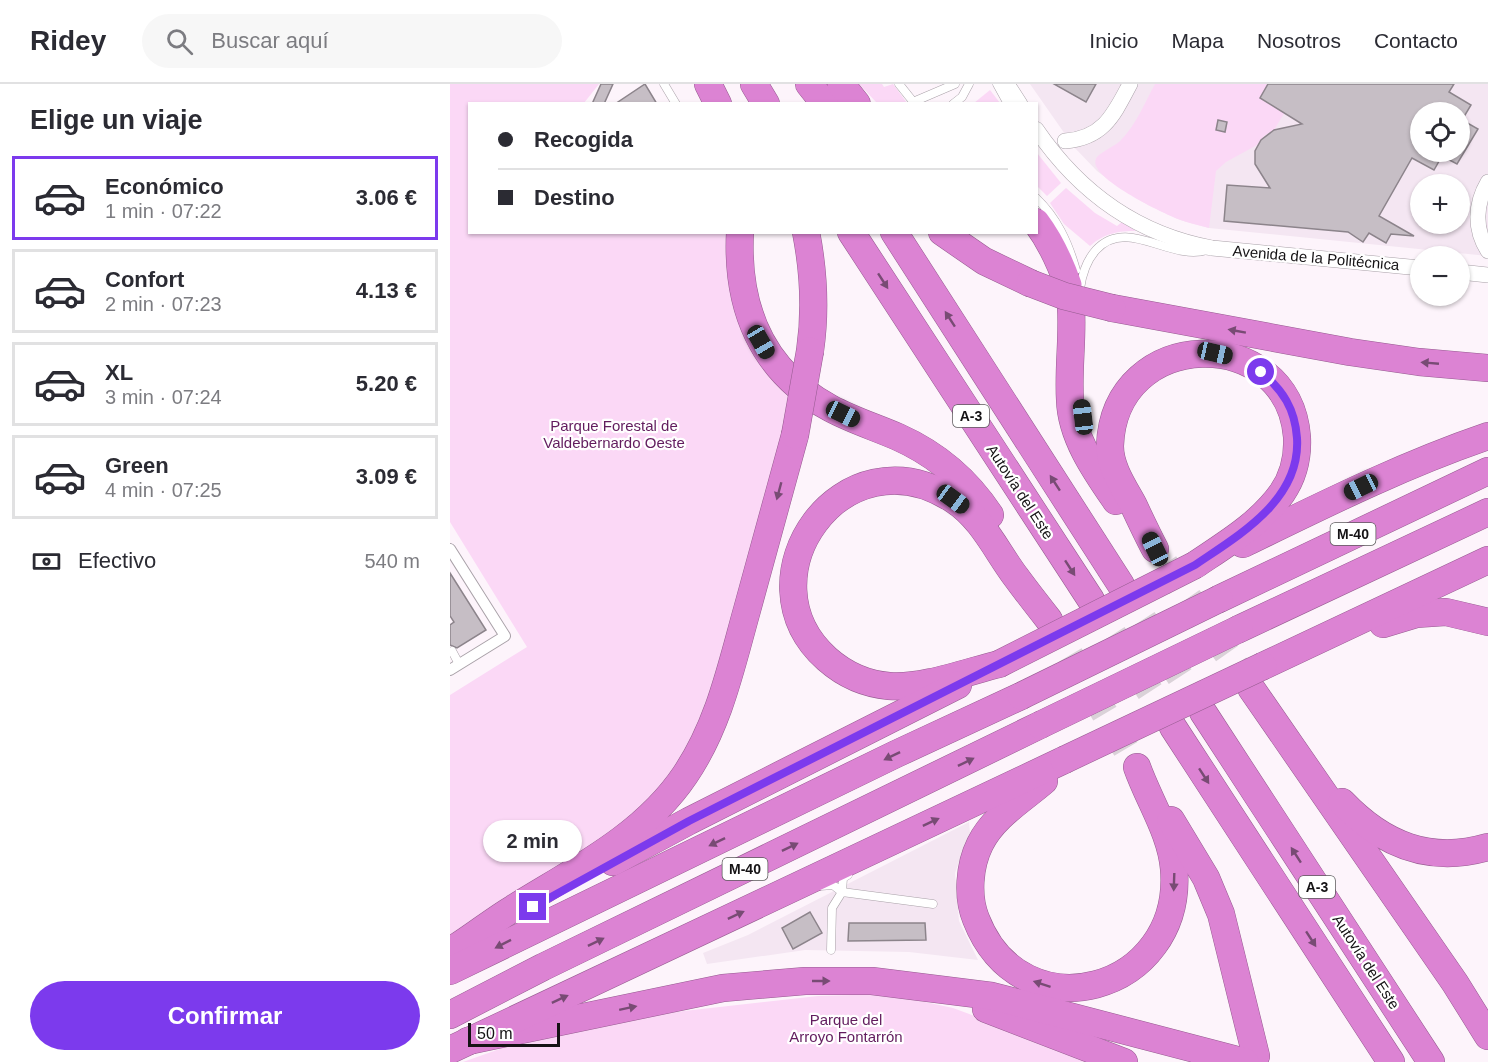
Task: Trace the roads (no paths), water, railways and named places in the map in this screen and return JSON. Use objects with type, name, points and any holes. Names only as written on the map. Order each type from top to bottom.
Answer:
[{"type":"highway","points":[[708,84],[717,102]]},
{"type":"highway","points":[[740,84],[751,102]]},
{"type":"highway","points":[[754,84],[765,102]]},
{"type":"highway","points":[[799,84],[810,102]]},
{"type":"highway","points":[[809,84],[823,102]]},
{"type":"highway","points":[[842,84],[856,102]]},
{"type":"highway","points":[[1038,224],[1047,235],[1076,297],[1070,402],[1075,428],[1087,456],[1137,530],[1160,556],[1117,476],[1110,448],[1114,419],[1124,398],[1136,382],[1165,360],[1187,354],[1215,353],[1238,359],[1261,372],[1277,386],[1288,402],[1296,426],[1297,457],[1292,475],[1282,493],[1242,532],[1195,565]]},
{"type":"highway","points":[[740,234],[739,271],[744,297],[755,330],[768,354],[782,372],[813,398],[854,420],[917,446],[952,470],[981,502],[995,522],[1049,620],[964,507],[942,493],[921,484],[881,480],[862,485],[847,493],[818,518],[802,544],[796,560],[795,596],[804,628],[813,643],[832,663],[846,673],[864,681],[888,686],[909,686],[999,664]]},
{"type":"highway","points":[[460,945],[511,909],[616,844],[643,821],[685,776],[705,741],[724,695],[795,435],[815,316],[807,234]]},
{"type":"highway","name":"Autovía del Este","points":[[852,234],[1091,600]]},
{"type":"highway","name":"A-3","points":[[895,234],[1121,585]]},
{"type":"highway","points":[[945,234],[984,261],[1030,282],[1064,296],[1112,308],[1350,351],[1419,362],[1488,368]]},
{"type":"highway","points":[[460,945],[689,821],[1195,565],[1372,482],[1455,447],[1488,436]]},
{"type":"highway","name":"M-40","points":[[450,971],[896,754],[1488,471]]},
{"type":"highway","name":"M-40","points":[[450,1015],[1040,725],[1488,512]]},
{"type":"highway","points":[[1257,677],[1488,560]]},
{"type":"highway","points":[[459,1046],[1064,760],[1355,632],[1416,614],[1446,612],[1488,622]]},
{"type":"highway","points":[[1257,677],[1287,738],[1341,821],[1455,983],[1488,1036]]},
{"type":"highway","name":"Autovía del Este","points":[[1203,712],[1431,1062]]},
{"type":"highway","name":"A-3","points":[[1173,726],[1390,1062]]},
{"type":"highway","points":[[1287,738],[1321,780],[1355,816],[1387,838],[1406,847],[1426,852],[1450,854],[1472,852],[1488,847]]},
{"type":"highway","points":[[459,1046],[723,988],[805,981],[872,981],[992,996],[1218,1053],[1251,1059],[1248,1030],[1232,951],[1221,914],[1206,878],[1132,758],[1167,837],[1174,870],[1174,891],[1170,913],[1153,949],[1140,963],[1110,982],[1090,987],[1053,988],[1020,975],[993,951],[981,934],[970,896],[971,879],[979,845],[989,830],[1019,800],[1057,770],[1064,760]]},
{"type":"highway","points":[[872,981],[940,995],[984,1008],[1124,1062]]},
{"type":"street","points":[[1007,84],[1019,102]]},
{"type":"street","points":[[1065,141],[1083,139],[1104,126],[1130,84]]},
{"type":"street","name":"Avenida de la Politécnica","points":[[1038,132],[1063,165],[1094,194],[1113,208],[1159,233],[1194,245],[1212,248],[1410,267]]},
{"type":"street","points":[[1488,182],[1478,205],[1479,231],[1488,251]]},
{"type":"street","points":[[1470,273],[1488,275]]},
{"type":"street","points":[[450,549],[505,636],[454,667]]},
{"type":"lane","points":[[664,84],[675,102]]},
{"type":"lane","points":[[899,84],[913,102]]},
{"type":"lane","points":[[916,102],[955,84]]},
{"type":"lane","points":[[956,102],[962,98],[969,84]]},
{"type":"lane","points":[[997,84],[1007,102]]},
{"type":"lane","points":[[1038,200],[1057,223],[1066,240],[1076,297]]},
{"type":"lane","points":[[1076,297],[1091,255],[1100,245],[1111,239],[1128,236],[1183,252],[1199,252],[1212,248]]},
{"type":"lane","points":[[1084,427],[1087,456]]},
{"type":"lane","points":[[452,651],[454,667]]},
{"type":"lane","points":[[864,863],[890,842]]},
{"type":"lane","points":[[831,950],[832,908],[842,892],[843,878],[856,871]]},
{"type":"lane","points":[[770,899],[820,886],[833,885],[842,892],[933,904]]},
{"type":"tunnel","points":[[1165,564],[1251,688]]},
{"type":"tunnel","points":[[1121,585],[1203,712]]},
{"type":"tunnel","points":[[1091,600],[1173,727]]},
{"type":"tunnel","points":[[1049,620],[1126,749]]},
{"type":"park label","name":"Parque Forestal de Valdebernardo Oeste","points":[[614,434]]},
{"type":"park label","name":"Parque del Arroyo Fontarrón","points":[[846,1028]]}]
